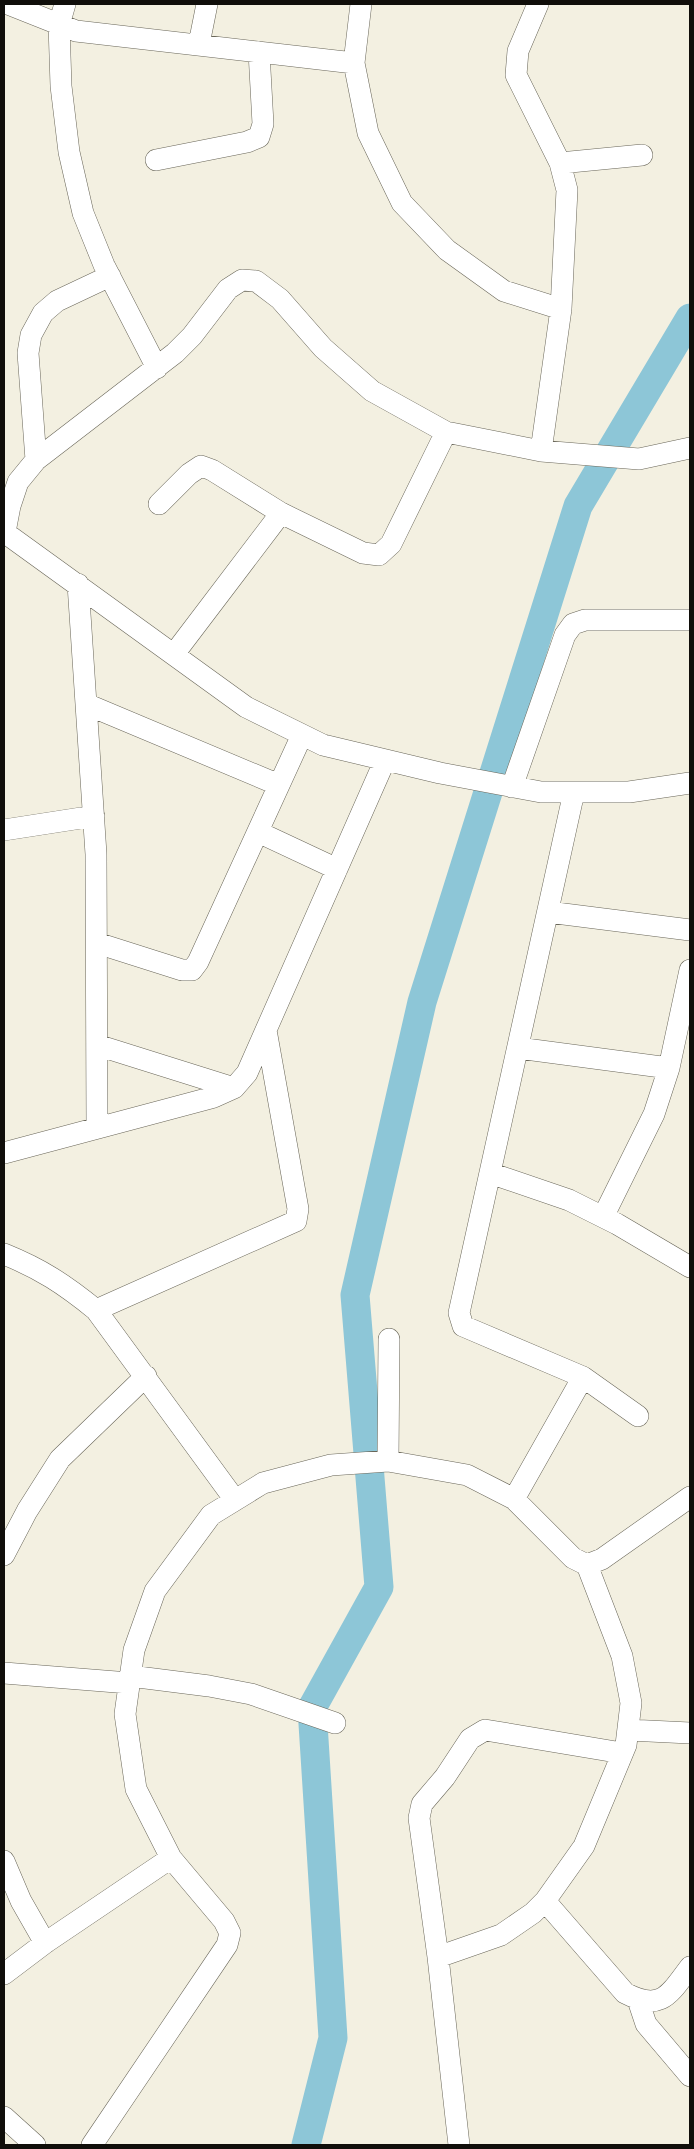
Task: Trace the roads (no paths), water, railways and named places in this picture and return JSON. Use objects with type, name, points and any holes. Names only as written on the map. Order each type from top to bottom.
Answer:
[{"type":"street","points":[[8,4],[76,32],[198,44],[354,63]]},
{"type":"street","points":[[65,4],[59,25],[61,86],[69,152],[83,213],[110,276],[157,368]]},
{"type":"street","points":[[198,44],[207,4]]},
{"type":"street","points":[[361,4],[354,63],[368,133],[402,203],[447,250],[504,291],[561,309]]},
{"type":"street","points":[[538,4],[518,51],[516,75],[560,163],[567,190],[561,309],[541,451]]},
{"type":"street","points":[[156,160],[247,142],[259,137],[264,124],[259,52]]},
{"type":"street","points":[[560,163],[642,155]]},
{"type":"street","points":[[36,460],[28,353],[31,335],[43,313],[57,301],[110,276]]},
{"type":"street","points":[[690,448],[639,459],[541,451],[446,432],[372,391],[323,348],[280,300],[256,281],[242,280],[228,289],[192,336],[157,368],[36,460],[18,482],[4,532],[246,707],[323,745],[385,760],[540,792],[629,792],[690,783]]},
{"type":"street","points":[[159,504],[189,474],[201,466],[212,470],[281,513],[363,553],[379,555],[391,544],[446,432]]},
{"type":"street","points":[[174,654],[281,513]]},
{"type":"street","points":[[78,584],[96,854],[97,1128]]},
{"type":"street","points":[[512,787],[566,635],[573,624],[585,620],[690,620]]},
{"type":"street","points":[[86,704],[279,785]]},
{"type":"street","points":[[97,943],[182,970],[192,970],[198,962],[302,735]]},
{"type":"street","points":[[4,1153],[214,1097],[234,1088],[247,1073],[385,760]]},
{"type":"street","points":[[574,792],[459,1313],[463,1326],[583,1377],[638,1416]]},
{"type":"street","points":[[4,830],[94,816]]},
{"type":"street","points":[[258,832],[337,869]]},
{"type":"street","points":[[548,912],[690,930]]},
{"type":"street","points":[[603,1217],[654,1114],[670,1068],[690,970]]},
{"type":"street","points":[[96,1310],[296,1220],[298,1209],[266,1030]]},
{"type":"street","points":[[97,1045],[234,1088]]},
{"type":"street","points":[[518,1048],[670,1068]]},
{"type":"street","points":[[490,1172],[569,1200],[603,1217],[690,1267]]},
{"type":"street","points":[[4,1254],[36,1267],[67,1286],[96,1310],[235,1500]]},
{"type":"street","points":[[373,1462],[389,1339]]},
{"type":"street","points":[[4,1555],[60,1459],[146,1376]]},
{"type":"street","points":[[514,1499],[583,1377]]},
{"type":"street","points":[[92,2145],[227,1945],[230,1933],[224,1921],[171,1858],[136,1789],[125,1714],[134,1650],[155,1591],[211,1515],[263,1483],[331,1464],[373,1462],[467,1475],[514,1499],[573,1558],[588,1565],[622,1656],[631,1703],[628,1730],[622,1753],[584,1846],[545,1901],[533,1913],[501,1935],[438,1957]]},
{"type":"street","points":[[588,1565],[602,1559],[690,1496]]},
{"type":"street","points":[[4,1673],[130,1679],[209,1686],[251,1694],[335,1723]]},
{"type":"street","points":[[459,2145],[438,1957],[418,1818],[422,1804],[445,1777],[470,1739],[485,1730],[622,1753]]},
{"type":"street","points":[[628,1730],[690,1734]]},
{"type":"street","points":[[4,1974],[45,1943],[171,1858]]},
{"type":"street","points":[[4,1861],[21,1901],[45,1943]]},
{"type":"street","points":[[545,1901],[625,1993],[638,2000],[654,2002],[670,1994],[690,1967]]},
{"type":"street","points":[[638,2000],[646,2024],[690,2076]]},
{"type":"street","points":[[4,2117],[35,2145]]},
{"type":"waterway","points":[[306,2145],[333,2038],[312,1708],[379,1587],[355,1295],[422,1002],[578,506],[690,318]]}]
